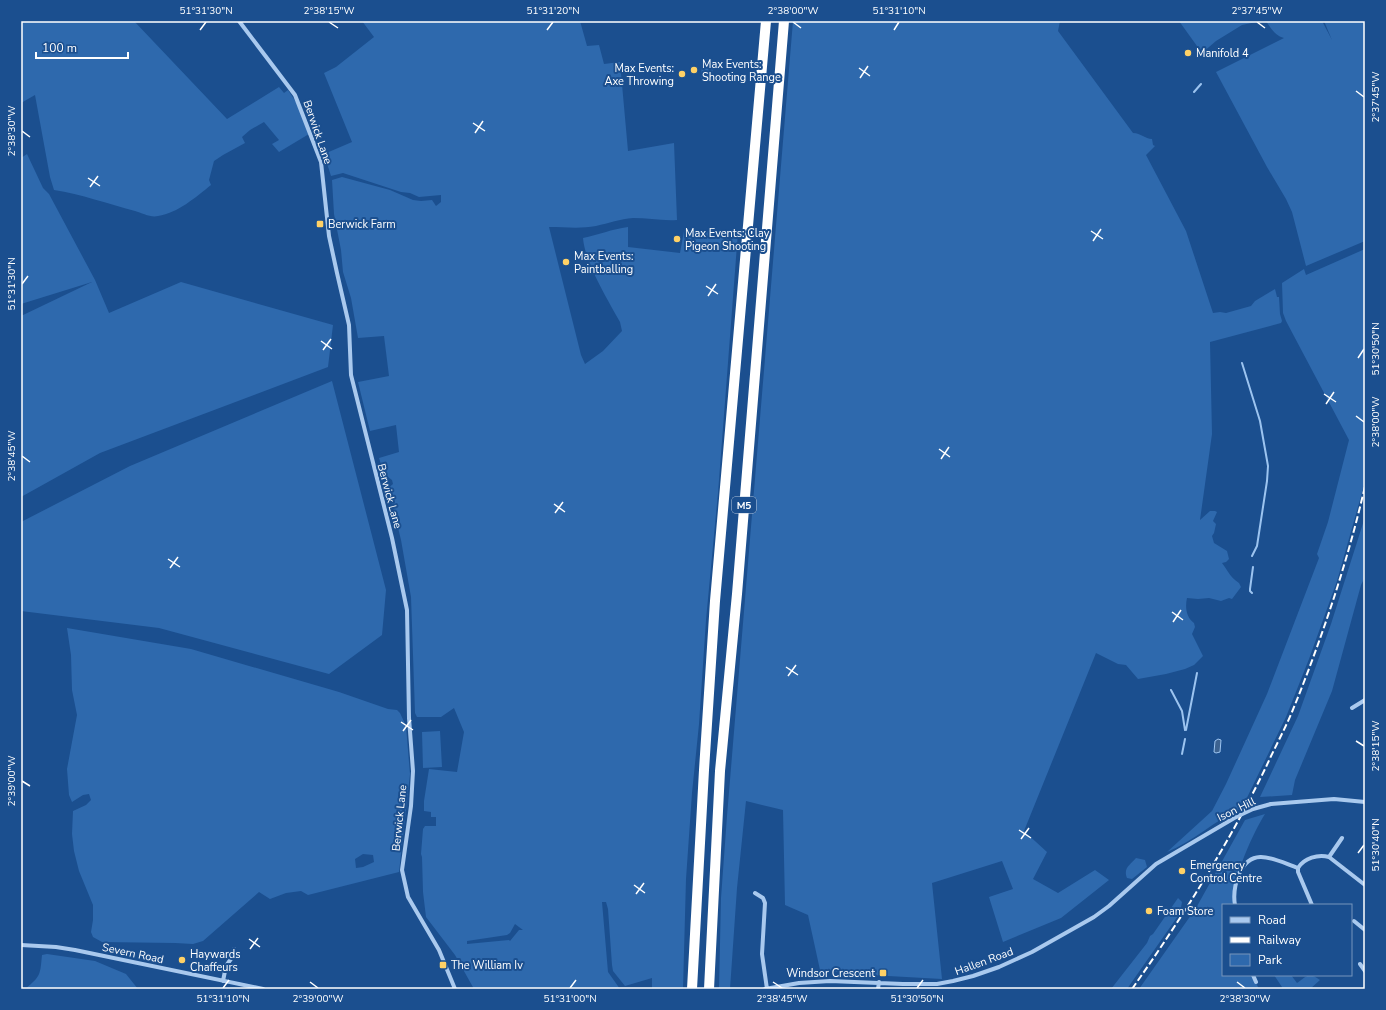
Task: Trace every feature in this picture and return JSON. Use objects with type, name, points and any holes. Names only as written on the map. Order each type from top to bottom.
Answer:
[{"type":"highway","name":"M5","points":[[692,989],[715,601],[766,21]]},
{"type":"highway","name":"M5","points":[[709,989],[720,771],[737,594],[784,21]]},
{"type":"street","name":"Berwick Lane","points":[[239,21],[295,95],[321,162],[329,236],[336,273],[349,325],[351,374],[392,538],[407,610],[409,718],[413,772],[411,806],[402,870],[408,897],[439,950],[455,989]]},
{"type":"street","points":[[1352,708],[1365,700]]},
{"type":"street","name":"Ison Hill","points":[[1156,864],[1236,817],[1253,809],[1271,804],[1334,799],[1365,802]]},
{"type":"street","points":[[1329,857],[1342,838]]},
{"type":"street","points":[[1312,904],[1298,872],[1300,865],[1310,858],[1317,856],[1329,857],[1365,885]]},
{"type":"street","points":[[1235,904],[1234,892],[1236,883],[1242,869],[1250,859],[1262,857],[1269,858],[1298,868]]},
{"type":"street","name":"Hallen Road","points":[[766,989],[813,982],[937,984],[973,976],[1032,952],[1094,917],[1109,906],[1156,864]]},
{"type":"street","points":[[755,893],[763,898],[765,903],[762,954],[766,989]]},
{"type":"street","points":[[1354,921],[1365,930]]},
{"type":"street","name":"Severn Road","points":[[21,945],[56,947],[75,950],[264,989]]},
{"type":"street","points":[[223,981],[226,966],[234,949]]},
{"type":"street","points":[[1360,964],[1365,971]]},
{"type":"street","points":[[1253,976],[1256,982]]},
{"type":"street","points":[[878,989],[879,982]]},
{"type":"street","points":[[937,984],[937,989]]},
{"type":"green space","points":[[21,21],[134,21],[227,119],[279,87],[284,93],[288,90],[296,102],[309,134],[279,152],[272,144],[279,140],[264,122],[250,130],[242,137],[245,143],[214,161],[209,180],[211,185],[180,208],[173,212],[158,216],[149,216],[54,190],[50,177],[35,95],[21,103]]},
{"type":"green space","points":[[362,21],[580,21],[587,46],[599,45],[604,64],[620,62],[628,151],[674,143],[677,220],[633,218],[590,227],[549,227],[581,355],[585,364],[603,351],[622,331],[620,322],[592,270],[583,238],[628,227],[628,247],[680,253],[684,231],[738,232],[718,493],[692,793],[686,879],[683,989],[652,989],[652,978],[625,986],[613,971],[608,909],[606,902],[602,902],[608,972],[620,989],[474,989],[455,955],[426,917],[421,854],[423,829],[425,826],[436,826],[436,817],[431,817],[431,812],[424,811],[429,769],[457,772],[464,732],[454,708],[441,717],[417,717],[415,713],[411,597],[401,540],[387,489],[393,484],[392,480],[384,474],[379,458],[399,452],[396,425],[370,431],[358,382],[389,376],[384,336],[358,338],[351,298],[343,272],[341,250],[334,214],[332,180],[342,177],[390,190],[413,200],[432,200],[436,206],[441,202],[441,195],[419,197],[343,173],[331,176],[324,154],[352,142],[324,73],[336,67],[374,37]],"holes":[[[515,924],[523,930],[519,930],[510,941],[467,944],[467,941],[507,935],[510,933]]]},
{"type":"green space","points":[[793,21],[1060,21],[1058,31],[1133,133],[1152,139],[1153,145],[1155,146],[1146,155],[1186,231],[1213,313],[1226,313],[1251,306],[1255,301],[1275,289],[1277,297],[1279,297],[1282,321],[1281,323],[1210,342],[1212,434],[1200,520],[1210,511],[1217,512],[1213,521],[1216,524],[1212,536],[1214,543],[1227,551],[1229,559],[1222,563],[1241,587],[1232,599],[1229,598],[1221,601],[1209,598],[1187,598],[1187,612],[1195,627],[1192,634],[1203,656],[1194,665],[1166,674],[1138,679],[1126,665],[1118,664],[1096,653],[1024,831],[1047,852],[1033,879],[1058,893],[1095,870],[1109,880],[1061,918],[1003,942],[989,897],[1013,889],[1002,861],[932,883],[942,979],[870,975],[820,970],[808,915],[785,905],[783,810],[746,801],[737,888],[730,989],[719,989],[721,898],[727,816]]},
{"type":"green space","points":[[1179,21],[1261,21],[1242,25],[1216,41],[1202,53]]},
{"type":"green space","points":[[1266,21],[1322,21],[1332,40],[1324,21],[1365,21],[1365,241],[1306,266],[1292,212],[1286,199],[1216,72],[1284,38],[1274,32]]},
{"type":"green space","points":[[702,61],[714,61],[711,80],[701,80]]},
{"type":"green space","points":[[27,154],[43,188],[49,194],[95,280],[109,313],[181,282],[333,325],[328,367],[100,453],[21,497],[21,316],[92,282],[21,304],[21,158]]},
{"type":"green space","points":[[1365,249],[1365,482],[1337,581],[1286,717],[1242,808],[1167,852],[1212,811],[1267,694],[1319,558],[1317,554],[1328,522],[1349,440],[1286,321],[1283,313],[1282,283],[1304,269],[1306,275]]},
{"type":"green space","points":[[332,381],[386,590],[382,635],[329,674],[159,628],[21,611],[21,522],[130,466]]},
{"type":"green space","points":[[1365,517],[1365,577],[1361,585],[1332,691],[1295,780],[1292,795],[1260,797],[1298,716],[1331,624]]},
{"type":"green space","points":[[67,628],[191,649],[339,692],[388,709],[397,710],[406,726],[410,774],[399,872],[308,895],[301,891],[286,893],[270,899],[259,892],[203,941],[193,944],[102,942],[93,937],[91,932],[93,905],[79,871],[72,834],[73,811],[86,805],[91,800],[89,794],[83,795],[72,802],[69,795],[67,769],[77,715],[72,690],[71,655]],"holes":[[[363,854],[373,855],[374,862],[363,867],[356,868],[355,859]]]},
{"type":"green space","points":[[440,731],[442,767],[423,768],[422,732]]},
{"type":"green space","points":[[1265,814],[1249,845],[1239,872],[1235,884],[1234,904],[1222,904],[1222,976],[1252,976],[1259,989],[1139,989],[1196,908],[1245,820]]},
{"type":"green space","points":[[1136,858],[1145,860],[1147,867],[1132,879],[1127,878],[1127,869]]},
{"type":"green space","points":[[1178,898],[1182,902],[1180,913],[1127,989],[1111,989],[1147,943],[1150,936],[1153,934]]},
{"type":"green space","points":[[47,954],[95,961],[126,974],[138,989],[25,989],[39,975],[42,955]]},
{"type":"green space","points":[[1275,976],[1292,976],[1297,983],[1308,976],[1313,976],[1320,980],[1310,989],[1281,989],[1282,987]]},
{"type":"shaded area","points":[[1218,739],[1221,740],[1220,752],[1216,753],[1214,752],[1215,741]]},
{"type":"waterway","points":[[1194,92],[1201,84]]},
{"type":"waterway","points":[[1242,363],[1260,421],[1268,466],[1257,546],[1252,556]]},
{"type":"waterway","points":[[1252,593],[1250,589],[1253,567]]},
{"type":"waterway","points":[[1186,730],[1197,673]]},
{"type":"waterway","points":[[1171,690],[1182,711],[1185,730]]},
{"type":"waterway","points":[[1182,754],[1185,739]]},
{"type":"railway","points":[[1132,989],[1204,881],[1236,825],[1286,726],[1333,600],[1365,486]]},
{"type":"place","name":"Manifold 4","points":[[1188,53]]},
{"type":"place","name":"Max Events: Shooting Range","points":[[694,70]]},
{"type":"place","name":"Max Events: Axe Throwing","points":[[682,74]]},
{"type":"place","name":"Berwick Farm","points":[[320,224]]},
{"type":"place","name":"Max Events: Clay Pigeon Shooting","points":[[677,239]]},
{"type":"place","name":"Max Events: Paintballing","points":[[566,262]]},
{"type":"place","name":"Emergency Control Centre","points":[[1182,871]]},
{"type":"place","name":"Foam Store","points":[[1149,911]]},
{"type":"place","name":"Haywards Chaffeurs","points":[[182,960]]},
{"type":"place","name":"The William Iv","points":[[443,965]]},
{"type":"place","name":"Windsor Crescent","points":[[883,973]]}]
